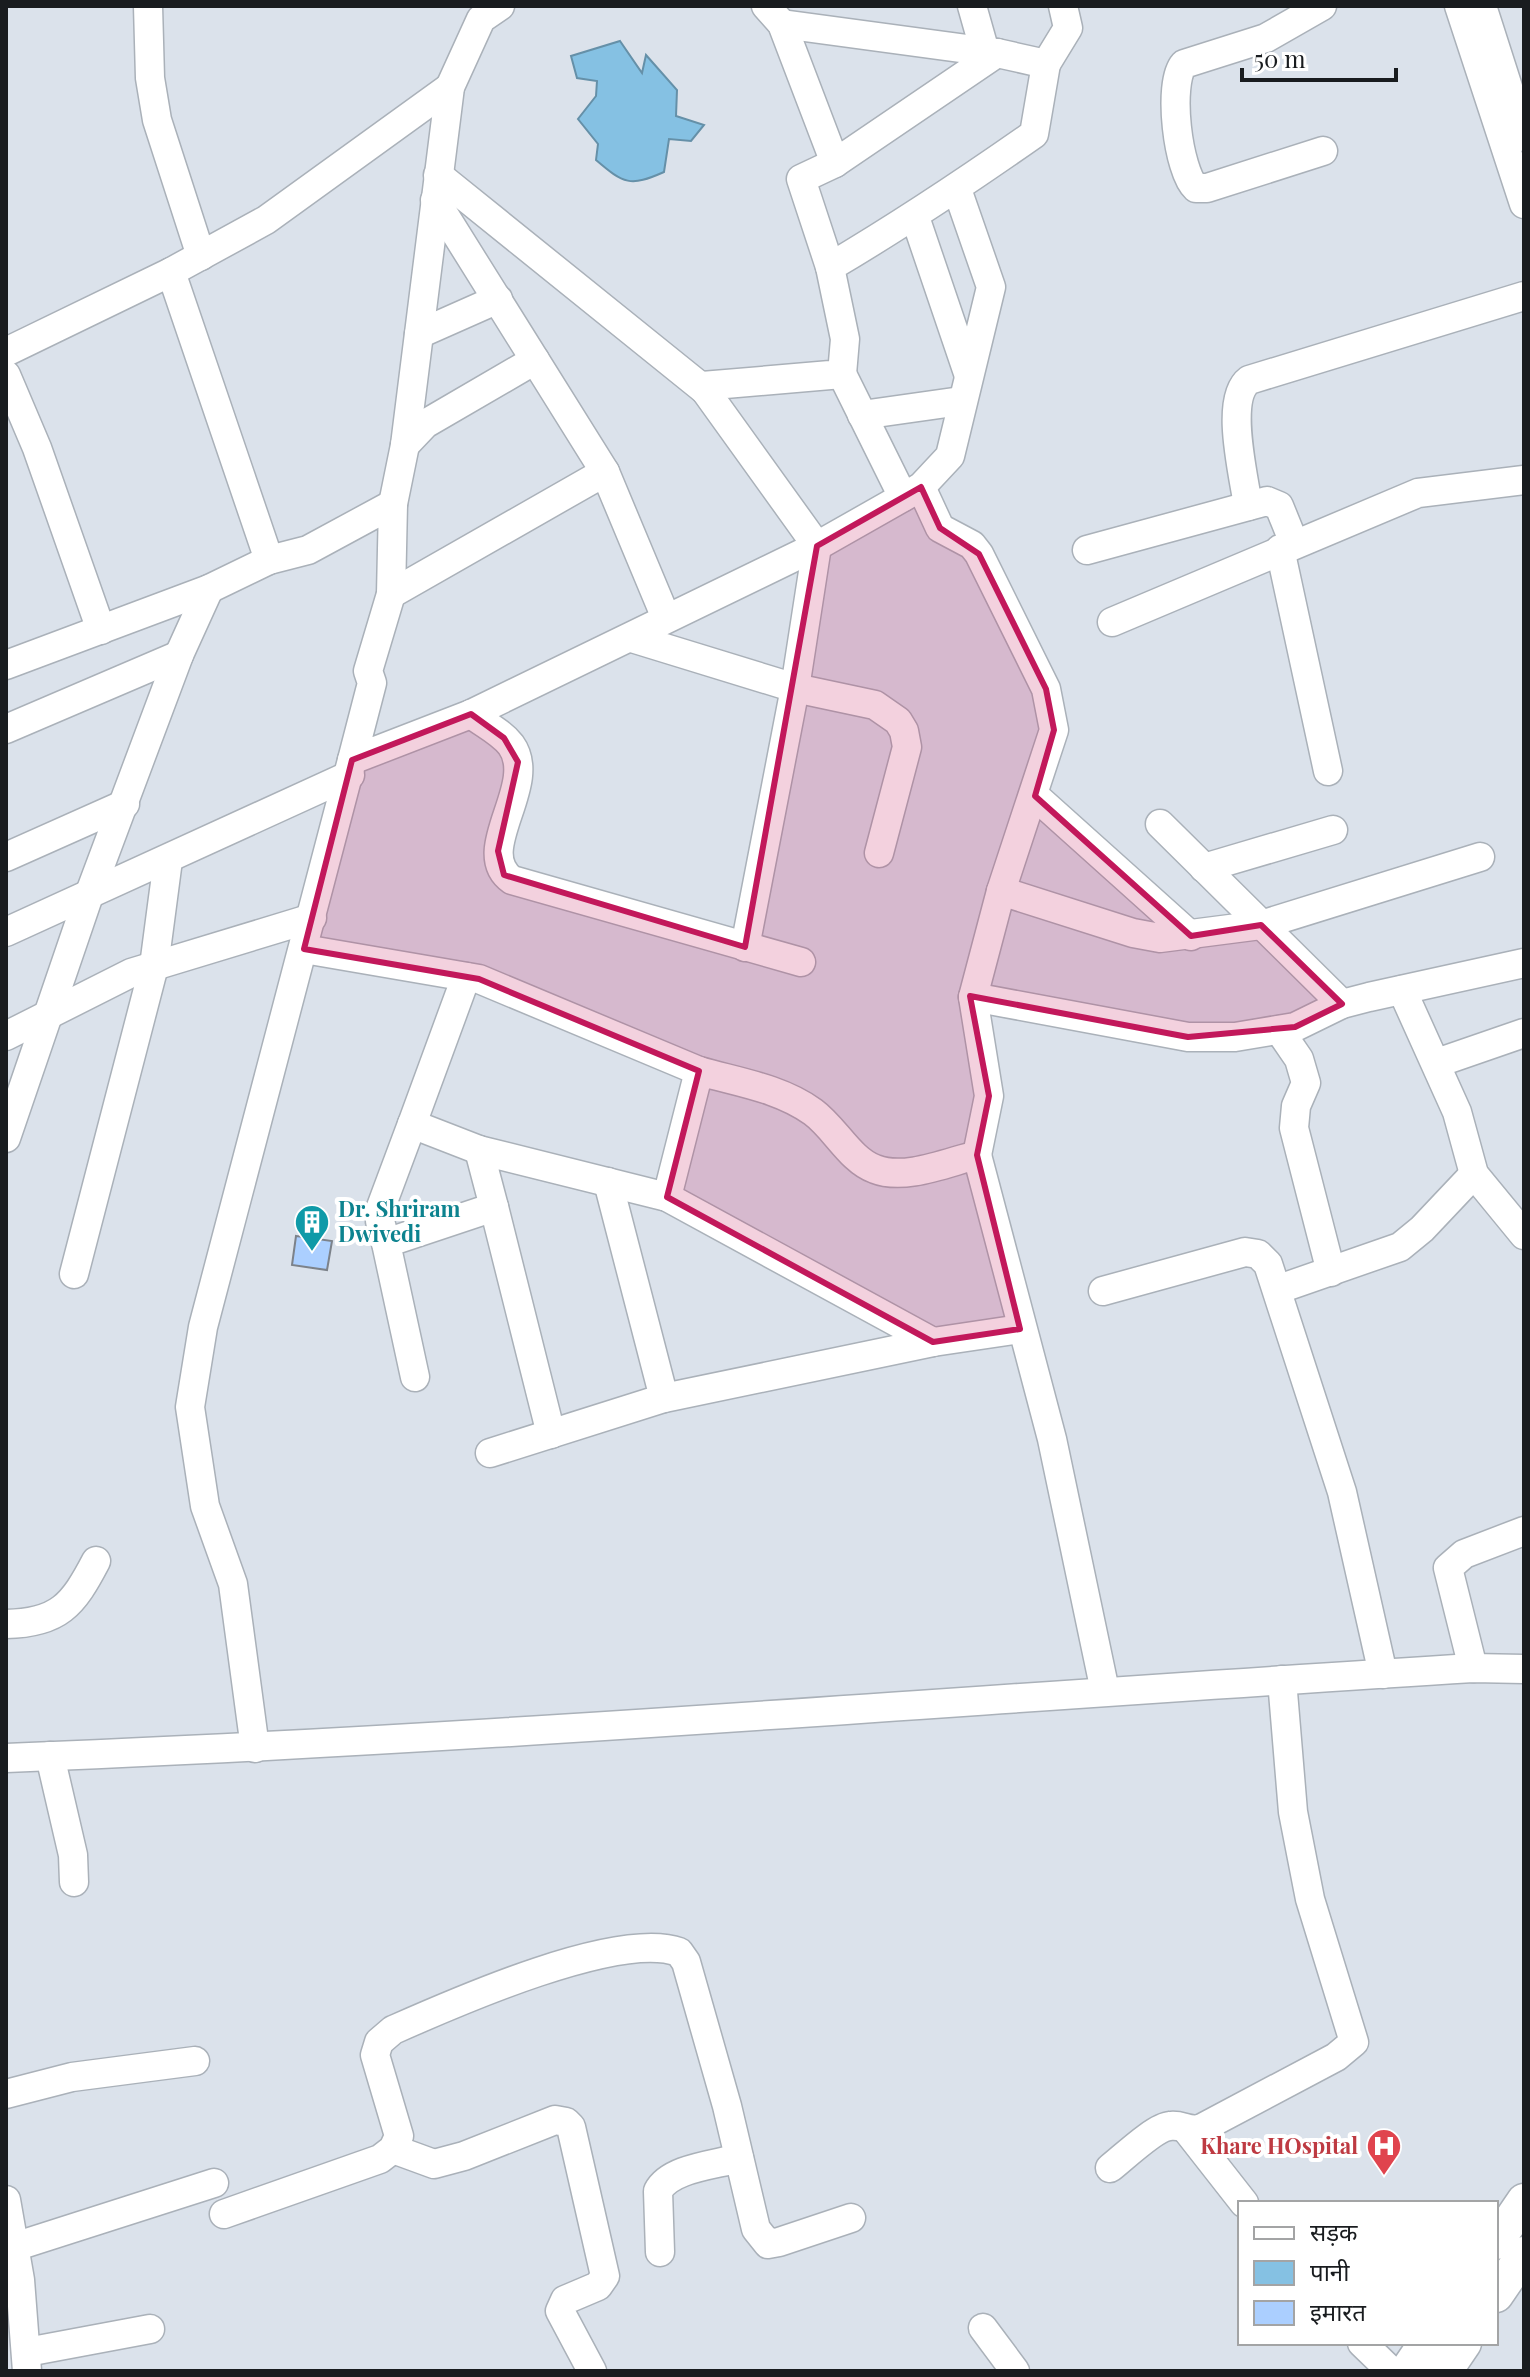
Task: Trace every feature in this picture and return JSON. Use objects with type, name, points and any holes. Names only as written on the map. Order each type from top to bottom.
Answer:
[{"type":"main road","points":[[1498,2239],[1524,2201]]},
{"type":"main road","points":[[1498,2292],[1524,2254]]},
{"type":"main road","points":[[1407,2371],[1425,2345]]},
{"type":"main road","points":[[1445,2371],[1463,2345]]},
{"type":"street","points":[[148,6],[150,78],[157,120],[201,256]]},
{"type":"street","points":[[780,19],[820,6]]},
{"type":"street","points":[[972,6],[991,52]]},
{"type":"street","points":[[830,267],[915,217],[1034,134],[1046,64],[1068,28],[1063,6]]},
{"type":"street","points":[[1322,6],[1266,38],[1184,64],[1178,71],[1173,91],[1185,172],[1196,188],[1207,188],[1323,151]]},
{"type":"street","points":[[1459,6],[1524,204]]},
{"type":"street","points":[[1482,6],[1524,137]]},
{"type":"street","points":[[255,1748],[233,1584],[205,1506],[190,1407],[203,1327],[372,683],[368,671],[391,594],[393,504],[405,445],[450,87],[481,19],[492,8]]},
{"type":"street","points":[[780,19],[991,52],[1046,64]]},
{"type":"street","points":[[780,19],[835,163]]},
{"type":"street","points":[[991,52],[835,163],[801,179],[830,267],[845,339],[842,374],[862,415],[912,492],[940,528],[972,545],[979,554],[1046,689],[1054,730],[1035,796],[1001,891],[973,997],[989,1096],[977,1155],[1020,1329],[1052,1439],[1105,1691]]},
{"type":"street","points":[[6,352],[201,256],[310,190],[450,87]]},
{"type":"street","points":[[436,188],[498,299],[605,472],[666,618]]},
{"type":"street","points":[[436,188],[706,391]]},
{"type":"street","points":[[6,932],[88,898],[351,768],[632,638],[666,618],[817,546],[912,492],[950,456],[991,287],[957,189]]},
{"type":"street","points":[[915,217],[968,373]]},
{"type":"street","points":[[171,272],[269,560]]},
{"type":"street","points":[[1248,506],[1236,408],[1242,385],[1249,380],[1524,296]]},
{"type":"street","points":[[419,334],[498,299]]},
{"type":"street","points":[[405,445],[425,424],[535,360]]},
{"type":"street","points":[[745,947],[795,688],[817,546],[702,386],[842,374]]},
{"type":"street","points":[[6,375],[16,425],[101,630]]},
{"type":"street","points":[[862,415],[961,401]]},
{"type":"street","points":[[391,594],[605,472]]},
{"type":"street","points":[[1112,622],[1418,493],[1524,480]]},
{"type":"street","points":[[1087,550],[1267,501],[1277,503],[1328,771]]},
{"type":"street","points":[[6,665],[209,589],[269,560],[308,550],[393,504]]},
{"type":"street","points":[[6,1138],[88,898],[179,655],[209,589]]},
{"type":"street","points":[[632,638],[795,688],[875,705],[889,711],[904,731],[907,747],[879,853]]},
{"type":"street","points":[[6,729],[179,655]]},
{"type":"street","points":[[471,714],[504,738],[518,762],[517,783],[498,851],[498,865],[504,875],[512,880],[801,962]]},
{"type":"street","points":[[1035,796],[1191,936]]},
{"type":"street","points":[[6,857],[125,804]]},
{"type":"street","points":[[1160,824],[1342,1004]]},
{"type":"street","points":[[1204,868],[1333,830]]},
{"type":"street","points":[[1001,891],[1133,933],[1160,938],[1191,936],[1261,925],[1480,857]]},
{"type":"street","points":[[74,1274],[154,966],[168,860]]},
{"type":"street","points":[[6,1036],[131,973],[312,918]]},
{"type":"street","points":[[304,949],[466,977],[699,1071],[790,1097],[824,1121],[858,1158],[875,1169],[897,1173],[977,1155]]},
{"type":"street","points":[[973,997],[1188,1037],[1235,1037],[1295,1027],[1342,1004],[1524,963]]},
{"type":"street","points":[[415,1377],[380,1221],[381,1207],[466,977]]},
{"type":"street","points":[[1402,990],[1457,1112],[1474,1174],[1524,1235]]},
{"type":"street","points":[[1279,1030],[1299,1059],[1306,1083],[1296,1106],[1294,1128],[1331,1272]]},
{"type":"street","points":[[1437,1063],[1524,1033]]},
{"type":"street","points":[[667,1197],[699,1071]]},
{"type":"street","points":[[412,1124],[479,1150],[667,1197],[933,1342]]},
{"type":"street","points":[[479,1150],[551,1434]]},
{"type":"street","points":[[1279,1289],[1383,1255],[1412,1239],[1474,1174]]},
{"type":"street","points":[[608,1182],[664,1398]]},
{"type":"street","points":[[386,1243],[494,1207]]},
{"type":"street","points":[[1103,1291],[1245,1252],[1258,1254],[1268,1264],[1279,1289],[1342,1492],[1383,1674]]},
{"type":"street","points":[[490,1453],[664,1398],[933,1342],[1020,1329]]},
{"type":"street","points":[[1473,1668],[1448,1568],[1464,1554],[1524,1531]]},
{"type":"street","points":[[6,1622],[31,1624],[69,1605],[96,1561]]},
{"type":"street","points":[[6,1758],[255,1748],[1473,1668],[1524,1669]]},
{"type":"street","points":[[1110,2168],[1159,2130],[1170,2126],[1202,2128],[1336,2057],[1354,2042],[1310,1899],[1293,1812],[1282,1680]]},
{"type":"street","points":[[50,1756],[73,1855],[74,1882]]},
{"type":"street","points":[[224,2214],[380,2159],[393,2149],[399,2136],[375,2055],[379,2042],[393,2030],[521,1979],[628,1948],[653,1945],[679,1952],[686,1962],[756,2229],[768,2244],[851,2218]]},
{"type":"street","points":[[6,2094],[72,2077],[195,2061]]},
{"type":"street","points":[[393,2149],[434,2164],[464,2156],[555,2120],[566,2122],[571,2127],[605,2276],[598,2286],[565,2300],[560,2311],[592,2371]]},
{"type":"street","points":[[1186,2129],[1242,2201]]},
{"type":"street","points":[[660,2252],[658,2191],[662,2183],[675,2176],[739,2158]]},
{"type":"street","points":[[14,2247],[214,2183]]},
{"type":"street","points":[[6,2200],[14,2247],[22,2350],[150,2329]]},
{"type":"street","points":[[983,2328],[1015,2371]]},
{"type":"street","points":[[1364,2345],[1391,2371]]},
{"type":"highlighted area","points":[[921,487],[940,528],[979,554],[1046,689],[1054,730],[1035,796],[1191,936],[1261,925],[1342,1004],[1295,1027],[1188,1037],[970,996],[989,1096],[977,1155],[1020,1329],[933,1342],[667,1197],[699,1071],[479,979],[304,949],[352,760],[471,714],[504,738],[518,762],[498,851],[504,875],[745,947],[817,546]]},
{"type":"water","points":[[620,41],[642,73],[646,55],[677,90],[676,116],[704,125],[691,141],[669,139],[664,172],[643,180],[628,181],[596,160],[598,144],[578,119],[596,96],[597,81],[577,78],[571,56]]},
{"type":"building","name":"Dr. Shriram Dwivedi","points":[[296,1236],[332,1241],[327,1270],[292,1265]]},
{"type":"place","name":"Dr. Shriram Dwivedi","points":[[312,1253]]},
{"type":"place","name":"Khare HOspital","points":[[1384,2177]]}]
